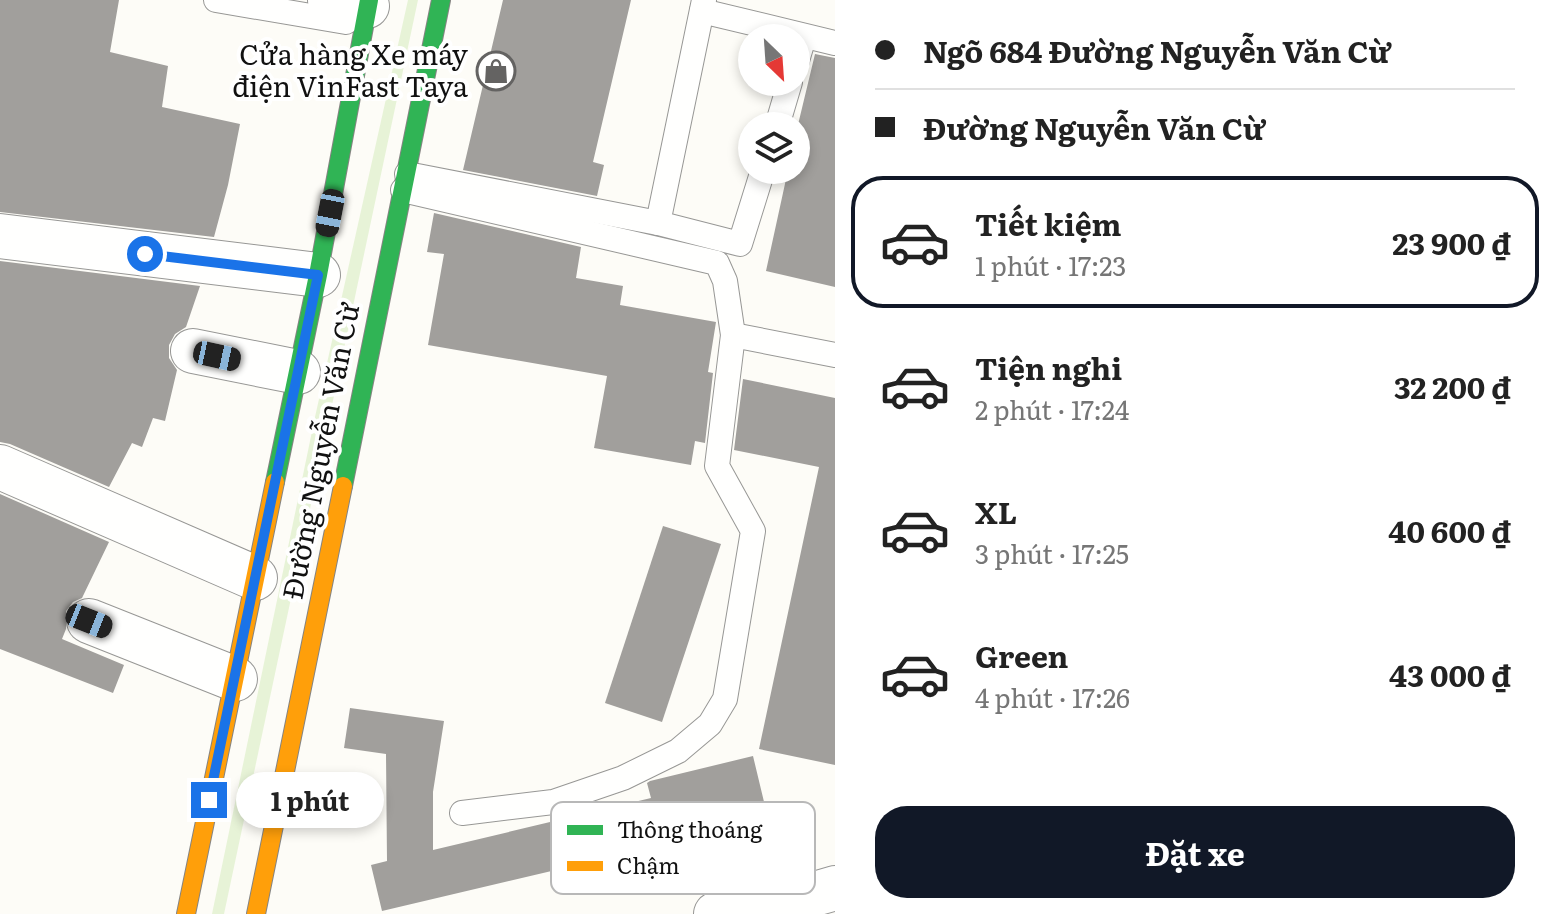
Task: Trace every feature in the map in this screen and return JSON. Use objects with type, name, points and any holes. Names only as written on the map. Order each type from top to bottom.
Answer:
[{"type":"main road","name":"Đường Nguyễn Văn Cừ","points":[[256,914],[441,0]]},
{"type":"main road","name":"Đường Nguyễn Văn Cừ","points":[[186,914],[318,275],[357,8]]},
{"type":"street","points":[[0,236],[318,275]]},
{"type":"street","points":[[193,351],[298,372]]},
{"type":"street","points":[[0,467],[255,578]]},
{"type":"street","points":[[89,621],[235,679]]},
{"type":"street","points":[[716,914],[770,910],[835,888]]},
{"type":"lane","points":[[216,0],[357,8]]},
{"type":"lane","points":[[658,223],[703,5],[763,24]]},
{"type":"lane","points":[[810,38],[835,43]]},
{"type":"lane","points":[[405,182],[658,223],[740,244],[759,184]]},
{"type":"lane","points":[[405,182],[717,263],[725,281],[733,335],[717,466],[753,531],[725,699],[710,724],[678,751],[623,778],[553,802]]},
{"type":"lane","points":[[733,335],[835,355]]},
{"type":"lane","points":[[462,813],[551,802]]},
{"type":"green space","points":[[408,0],[418,0],[224,914],[212,914],[315,417]]},
{"type":"building","points":[[0,0],[119,0],[110,52],[168,66],[162,107],[240,124],[214,237],[0,212]]},
{"type":"building","points":[[503,0],[631,0],[593,162],[604,165],[597,196],[463,170]]},
{"type":"building","points":[[815,54],[835,58],[835,287],[766,271],[785,184],[810,184],[810,112],[801,112],[805,96],[810,96],[810,75]]},
{"type":"building","points":[[434,213],[581,247],[576,278],[623,286],[620,305],[716,322],[708,372],[713,373],[705,443],[695,441],[691,465],[594,448],[607,376],[428,345],[444,254],[427,252]]},
{"type":"building","points":[[0,261],[200,286],[186,327],[175,334],[169,345],[169,358],[177,370],[165,421],[153,418],[142,447],[132,443],[109,487],[0,442]]},
{"type":"building","points":[[743,379],[835,398],[835,765],[759,749],[819,467],[734,450]]},
{"type":"building","points":[[0,494],[109,542],[82,598],[73,602],[66,611],[66,629],[62,639],[124,665],[113,693],[0,649]]},
{"type":"building","points":[[663,526],[721,544],[662,722],[605,703]]},
{"type":"building","points":[[350,708],[444,721],[433,792],[433,850],[551,822],[551,871],[382,911],[371,865],[387,861],[386,754],[344,748]]},
{"type":"building","points":[[753,756],[764,802],[634,802],[651,798],[647,783],[650,781]]},
{"type":"traffic: fast","points":[[275,482],[318,275],[369,0]]},
{"type":"traffic: fast","points":[[343,486],[441,0]]},
{"type":"traffic: slow","points":[[186,914],[275,482]]},
{"type":"traffic: slow","points":[[256,914],[343,486]]},
{"type":"place","name":"Cửa hàng Xe máy điện VinFast Taya","points":[[496,71]]},
{"type":"route","points":[[145,254],[318,275],[209,800]]}]
